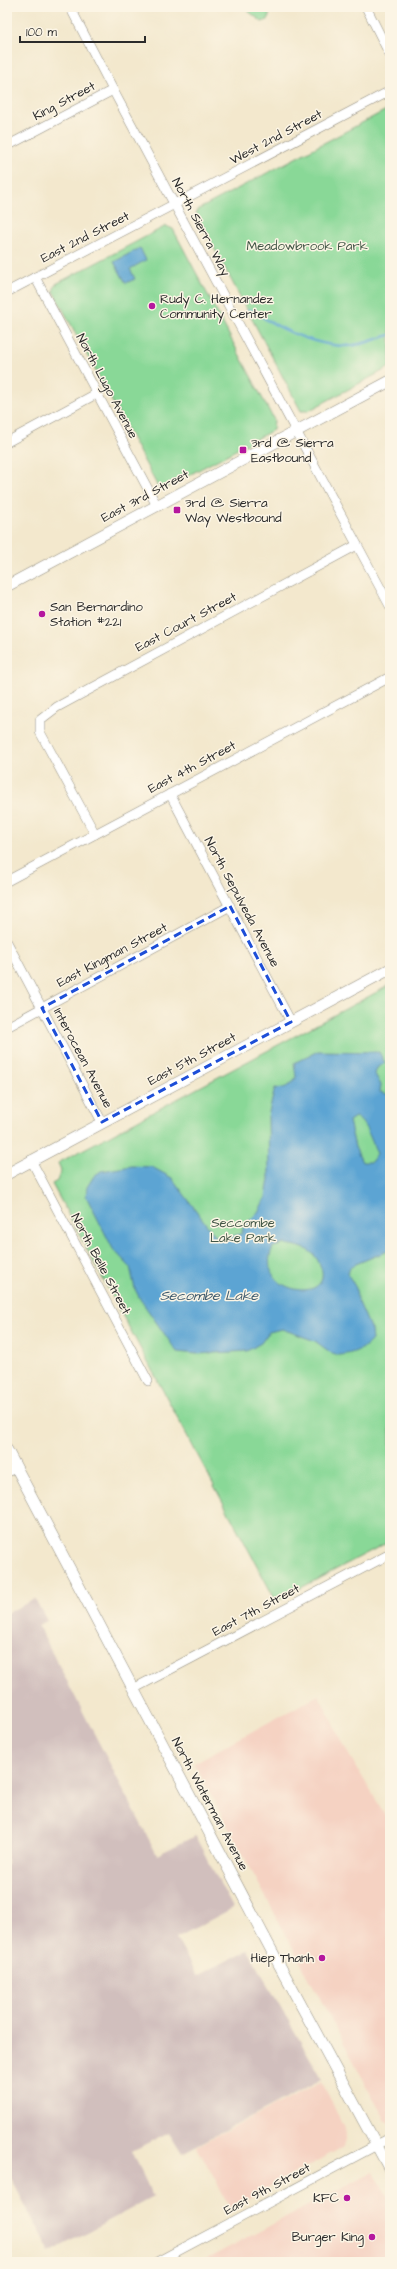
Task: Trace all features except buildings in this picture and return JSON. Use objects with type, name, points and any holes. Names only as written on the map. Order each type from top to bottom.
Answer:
[{"type":"main road","name":"East 3rd Street","points":[[7,586],[390,381]]},
{"type":"main road","name":"East 5th Street","points":[[7,1174],[390,969]]},
{"type":"main road","name":"North Waterman Avenue","points":[[7,1450],[12,1470],[133,1689],[390,2170]]},
{"type":"street","name":"North Sierra Way","points":[[70,7],[112,90],[390,606]]},
{"type":"street","points":[[366,7],[390,55]]},
{"type":"street","name":"King Street","points":[[7,146],[112,90]]},
{"type":"street","name":"West 2nd Street","points":[[175,205],[390,91]]},
{"type":"street","name":"East 2nd Street","points":[[7,292],[175,205]]},
{"type":"street","name":"North Lugo Avenue","points":[[35,277],[157,506]]},
{"type":"street","points":[[7,442],[96,394]]},
{"type":"street","name":"East Court Street","points":[[95,834],[40,732],[40,720],[50,710],[357,545]]},
{"type":"street","name":"East 4th Street","points":[[7,881],[390,677]]},
{"type":"street","name":"North Sepulveda Avenue","points":[[170,794],[291,1022]]},
{"type":"street","name":"East Kingman Street","points":[[7,1027],[230,906]]},
{"type":"street","name":"Interocean Avenue","points":[[7,942],[102,1122]]},
{"type":"street","name":"North Belle Street","points":[[31,1160],[148,1380]]},
{"type":"street","name":"East 7th Street","points":[[133,1689],[390,1554]]},
{"type":"street","name":"East 9th Street","points":[[157,2262],[390,2138]]},
{"type":"highlighted area","points":[[230,906],[291,1022],[102,1122],[42,1008]]},
{"type":"shaded area","points":[[35,1599],[47,1621],[38,1625],[157,1855],[195,1836],[233,1908],[176,1938],[197,1976],[248,1950],[322,2079],[182,2153],[169,2132],[132,2151],[153,2197],[50,2252],[7,2171],[7,1613]]},
{"type":"shaded area","points":[[319,1695],[349,1755],[390,1823],[390,2124],[385,2120],[194,1763]]},
{"type":"shaded area","points":[[322,2081],[346,2133],[343,2147],[230,2208],[197,2146]]},
{"type":"shaded area","points":[[372,2172],[390,2199],[390,2262],[201,2262]]},
{"type":"green space","points":[[247,7],[271,7],[268,20],[262,22],[247,10]]},
{"type":"green space","name":"Meadowbrook Park","points":[[390,108],[390,367],[308,411],[301,411],[196,214],[199,209]]},
{"type":"green space","points":[[166,226],[173,229],[274,420],[273,430],[163,489],[158,487],[53,291],[56,284]]},
{"type":"green space","name":"Seccombe Lake Park","points":[[390,985],[390,1541],[276,1601],[52,1184],[57,1181],[61,1170],[58,1163]]},
{"type":"water","points":[[140,248],[146,260],[130,269],[135,279],[126,283],[114,262]]},
{"type":"water","name":"Secombe Lake","points":[[318,1051],[379,1052],[385,1063],[377,1068],[375,1074],[381,1085],[380,1092],[390,1095],[390,1250],[351,1266],[347,1273],[356,1288],[357,1298],[371,1330],[372,1340],[365,1347],[355,1352],[334,1355],[315,1341],[282,1329],[269,1332],[261,1343],[247,1351],[197,1354],[177,1352],[140,1299],[135,1289],[130,1267],[113,1249],[86,1196],[87,1187],[94,1176],[101,1171],[132,1166],[152,1167],[172,1178],[215,1236],[225,1239],[241,1234],[244,1226],[258,1212],[266,1197],[269,1179],[268,1116],[275,1088],[287,1086],[296,1077],[294,1063]],"holes":[[[355,1117],[359,1119],[365,1127],[377,1154],[371,1162],[362,1162],[355,1147],[349,1121]],[[285,1244],[306,1249],[314,1255],[320,1265],[322,1278],[317,1286],[307,1290],[295,1289],[283,1284],[273,1275],[269,1263],[273,1247]]]},
{"type":"waterway","points":[[248,310],[256,312],[266,320],[295,334],[313,341],[332,345],[354,345],[390,335]]},
{"type":"place","name":"Rudy C. Hernandez Community Center","points":[[152,306]]},
{"type":"place","name":"3rd @ Sierra Eastbound","points":[[243,450]]},
{"type":"place","name":"3rd @ Sierra Way Westbound","points":[[177,510]]},
{"type":"place","name":"San Bernardino Station #221","points":[[42,614]]},
{"type":"place","name":"Hiep Thanh","points":[[322,1958]]},
{"type":"place","name":"KFC","points":[[347,2198]]},
{"type":"place","name":"Burger King","points":[[372,2237]]}]
